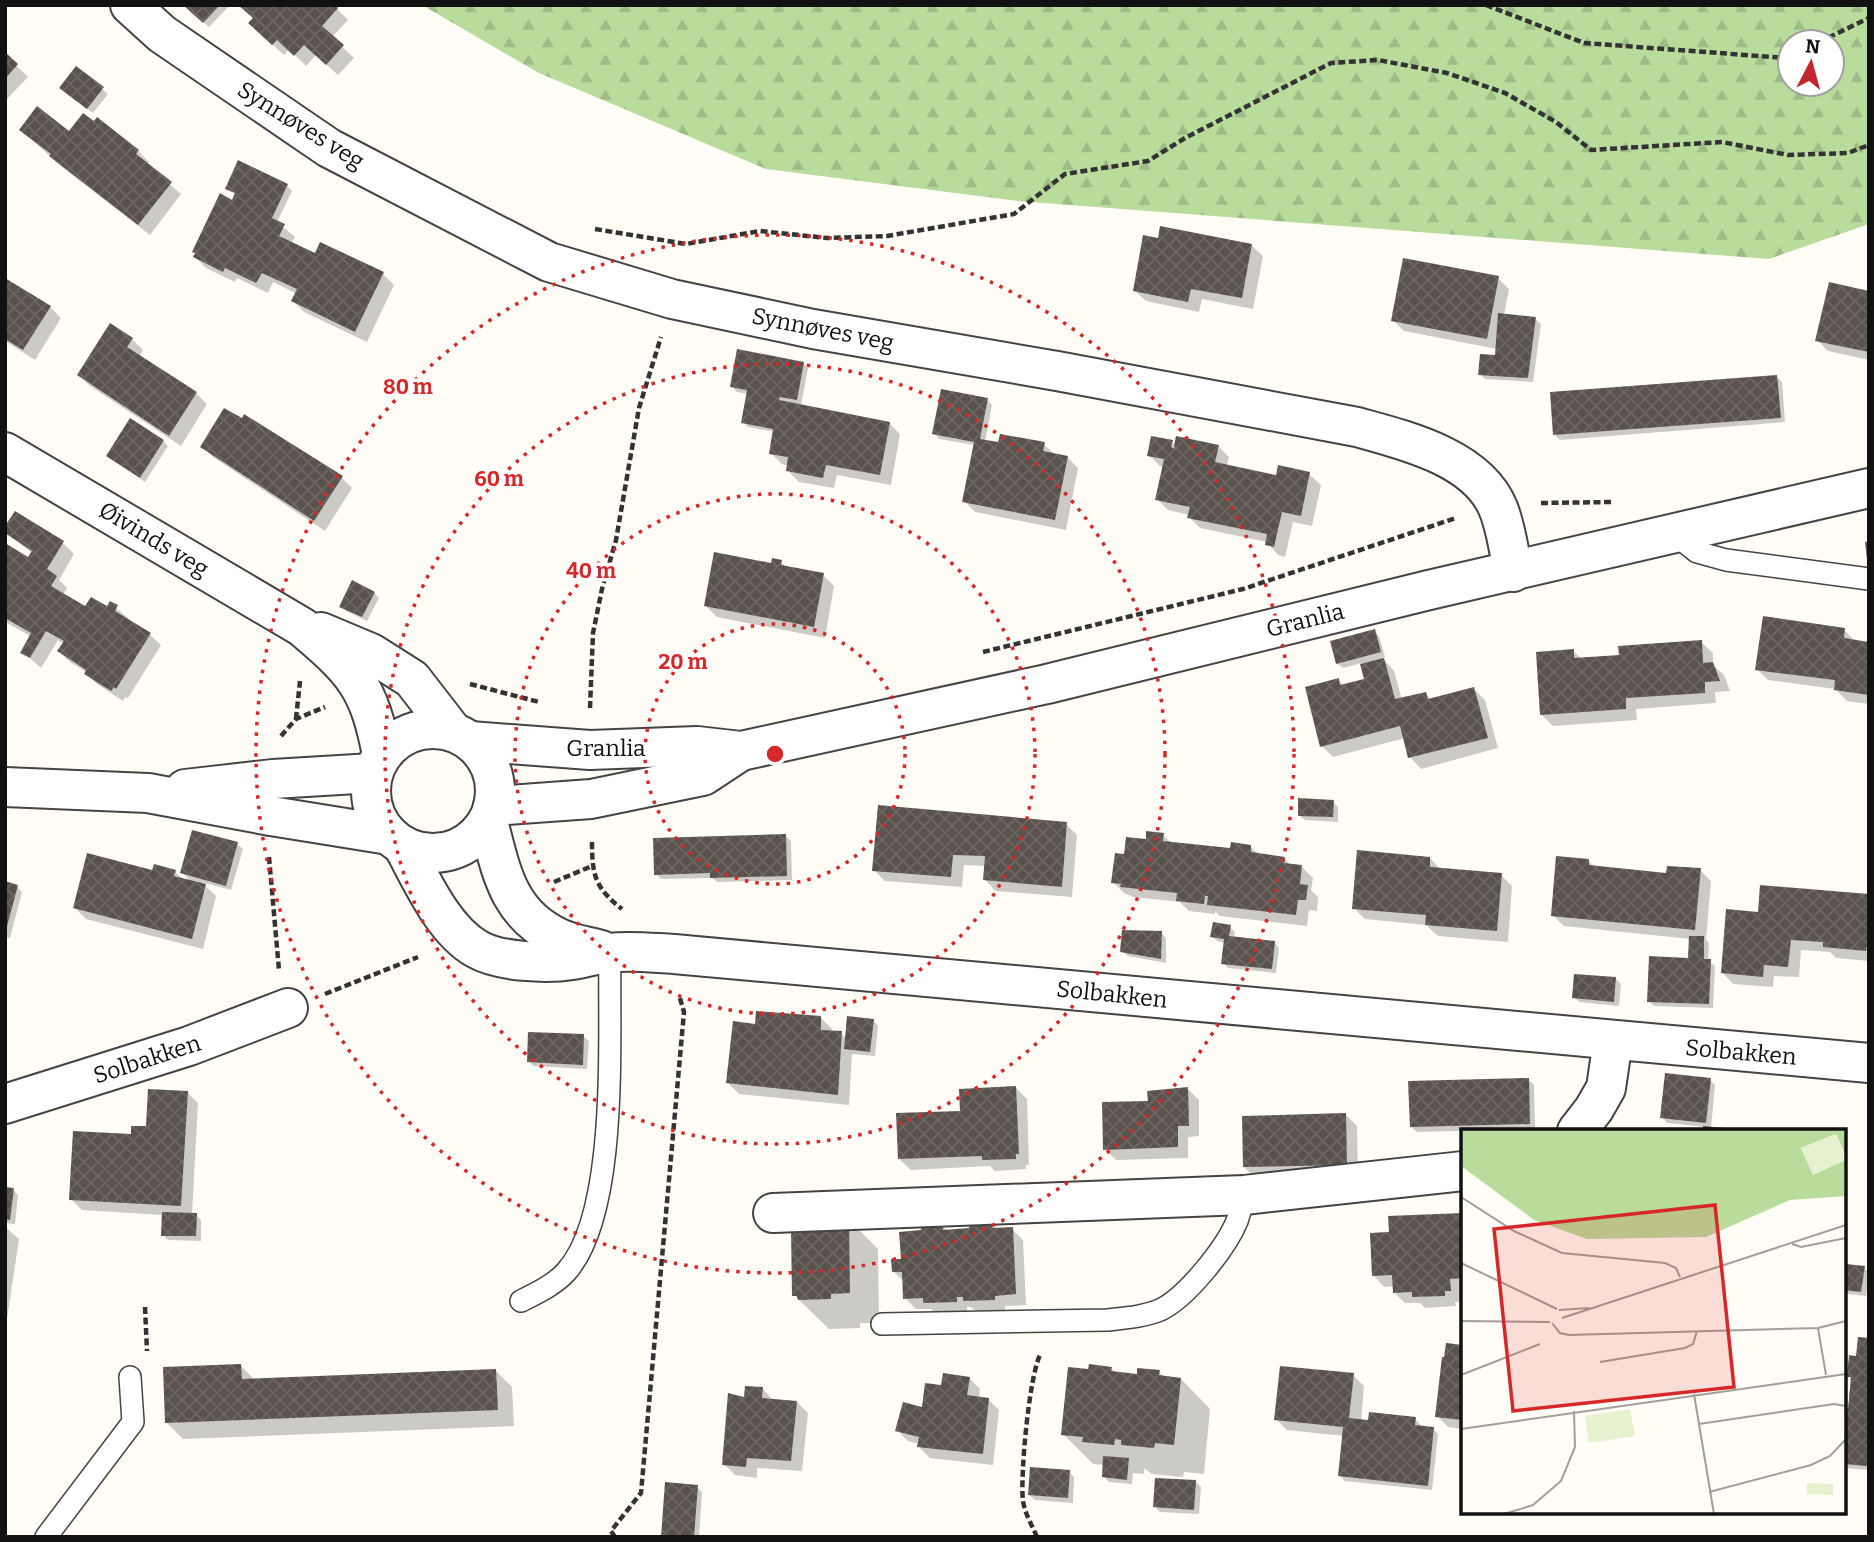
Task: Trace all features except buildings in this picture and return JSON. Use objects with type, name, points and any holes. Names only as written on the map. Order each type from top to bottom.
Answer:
[{"type":"street","name":"Synnøves veg","points":[[130,5],[162,34],[329,148],[549,262],[672,299],[813,329],[1044,368],[1357,427],[1432,450],[1455,463],[1489,490],[1499,509],[1513,572]]},
{"type":"street","name":"Øivinds veg","points":[[5,452],[302,627],[340,659],[365,694],[376,723],[378,764]]},
{"type":"street","name":"Granlia","points":[[378,764],[397,741],[414,732],[434,729],[461,737],[590,750],[697,746],[741,751],[1047,684],[1429,590],[1869,488]]},
{"type":"street","name":"Øivinds veg","points":[[302,627],[337,637],[371,653],[412,679],[461,737]]},
{"type":"street","points":[[5,787],[148,793],[396,840],[426,853],[450,850],[472,840],[490,814],[495,788],[491,770],[483,754],[461,737]]},
{"type":"street","name":"Granlia","points":[[490,814],[591,799],[704,776],[741,751]]},
{"type":"street","points":[[148,793],[378,764],[371,795],[373,806],[376,817],[396,840]]},
{"type":"street","name":"Solbakken","points":[[490,814],[503,877],[515,903],[536,924],[560,938],[610,952],[674,954],[877,971],[1869,1063]]},
{"type":"street","name":"Solbakken","points":[[396,840],[430,897],[458,934],[478,950],[503,957],[536,961],[570,961],[610,952]]},
{"type":"street","name":"Solbakken","points":[[5,1104],[189,1046],[288,1008]]},
{"type":"street","points":[[1579,1129],[1606,1088],[1613,1040]]},
{"type":"street","points":[[773,1213],[1244,1195],[1461,1171]]},
{"type":"lane","points":[[1673,533],[1698,552],[1726,560],[1869,579]]},
{"type":"lane","points":[[521,1301],[544,1290],[567,1272],[592,1224],[599,1196],[606,1134],[610,952]]},
{"type":"lane","points":[[882,1324],[1060,1321],[1141,1316],[1162,1309],[1192,1284],[1220,1251],[1237,1221],[1244,1195]]},
{"type":"lane","points":[[46,1537],[133,1422],[130,1377]]},
{"type":"path","points":[[1486,5],[1584,43],[1776,57]]},
{"type":"path","points":[[1846,29],[1869,18]]},
{"type":"path","points":[[592,228],[686,244],[760,231],[827,238],[887,236],[1014,214],[1065,174],[1147,160],[1331,63],[1378,60],[1447,73],[1505,93],[1556,122],[1591,150],[1722,142],[1788,155],[1849,153],[1869,145]]},
{"type":"path","points":[[590,701],[593,634],[602,589],[616,541],[639,408],[672,299]]},
{"type":"path","points":[[975,654],[1243,589],[1459,517],[1551,502],[1623,501]]},
{"type":"path","points":[[459,681],[551,705]]},
{"type":"path","points":[[275,743],[296,719],[331,705]]},
{"type":"path","points":[[605,838],[592,841],[592,866],[596,882],[606,897],[623,910]]},
{"type":"path","points":[[268,849],[275,943],[288,1008],[418,957]]},
{"type":"path","points":[[550,884],[592,866]]},
{"type":"path","points":[[615,1537],[611,1531],[641,1493],[684,1012],[676,986]]},
{"type":"path","points":[[145,1307],[148,1360]]},
{"type":"path","points":[[1037,1537],[1026,1513],[1022,1480],[1036,1363],[1060,1321]]},
{"type":"green space","points":[[422,5],[1869,5],[1869,224],[1769,259],[1018,201],[766,169],[539,73]]}]
